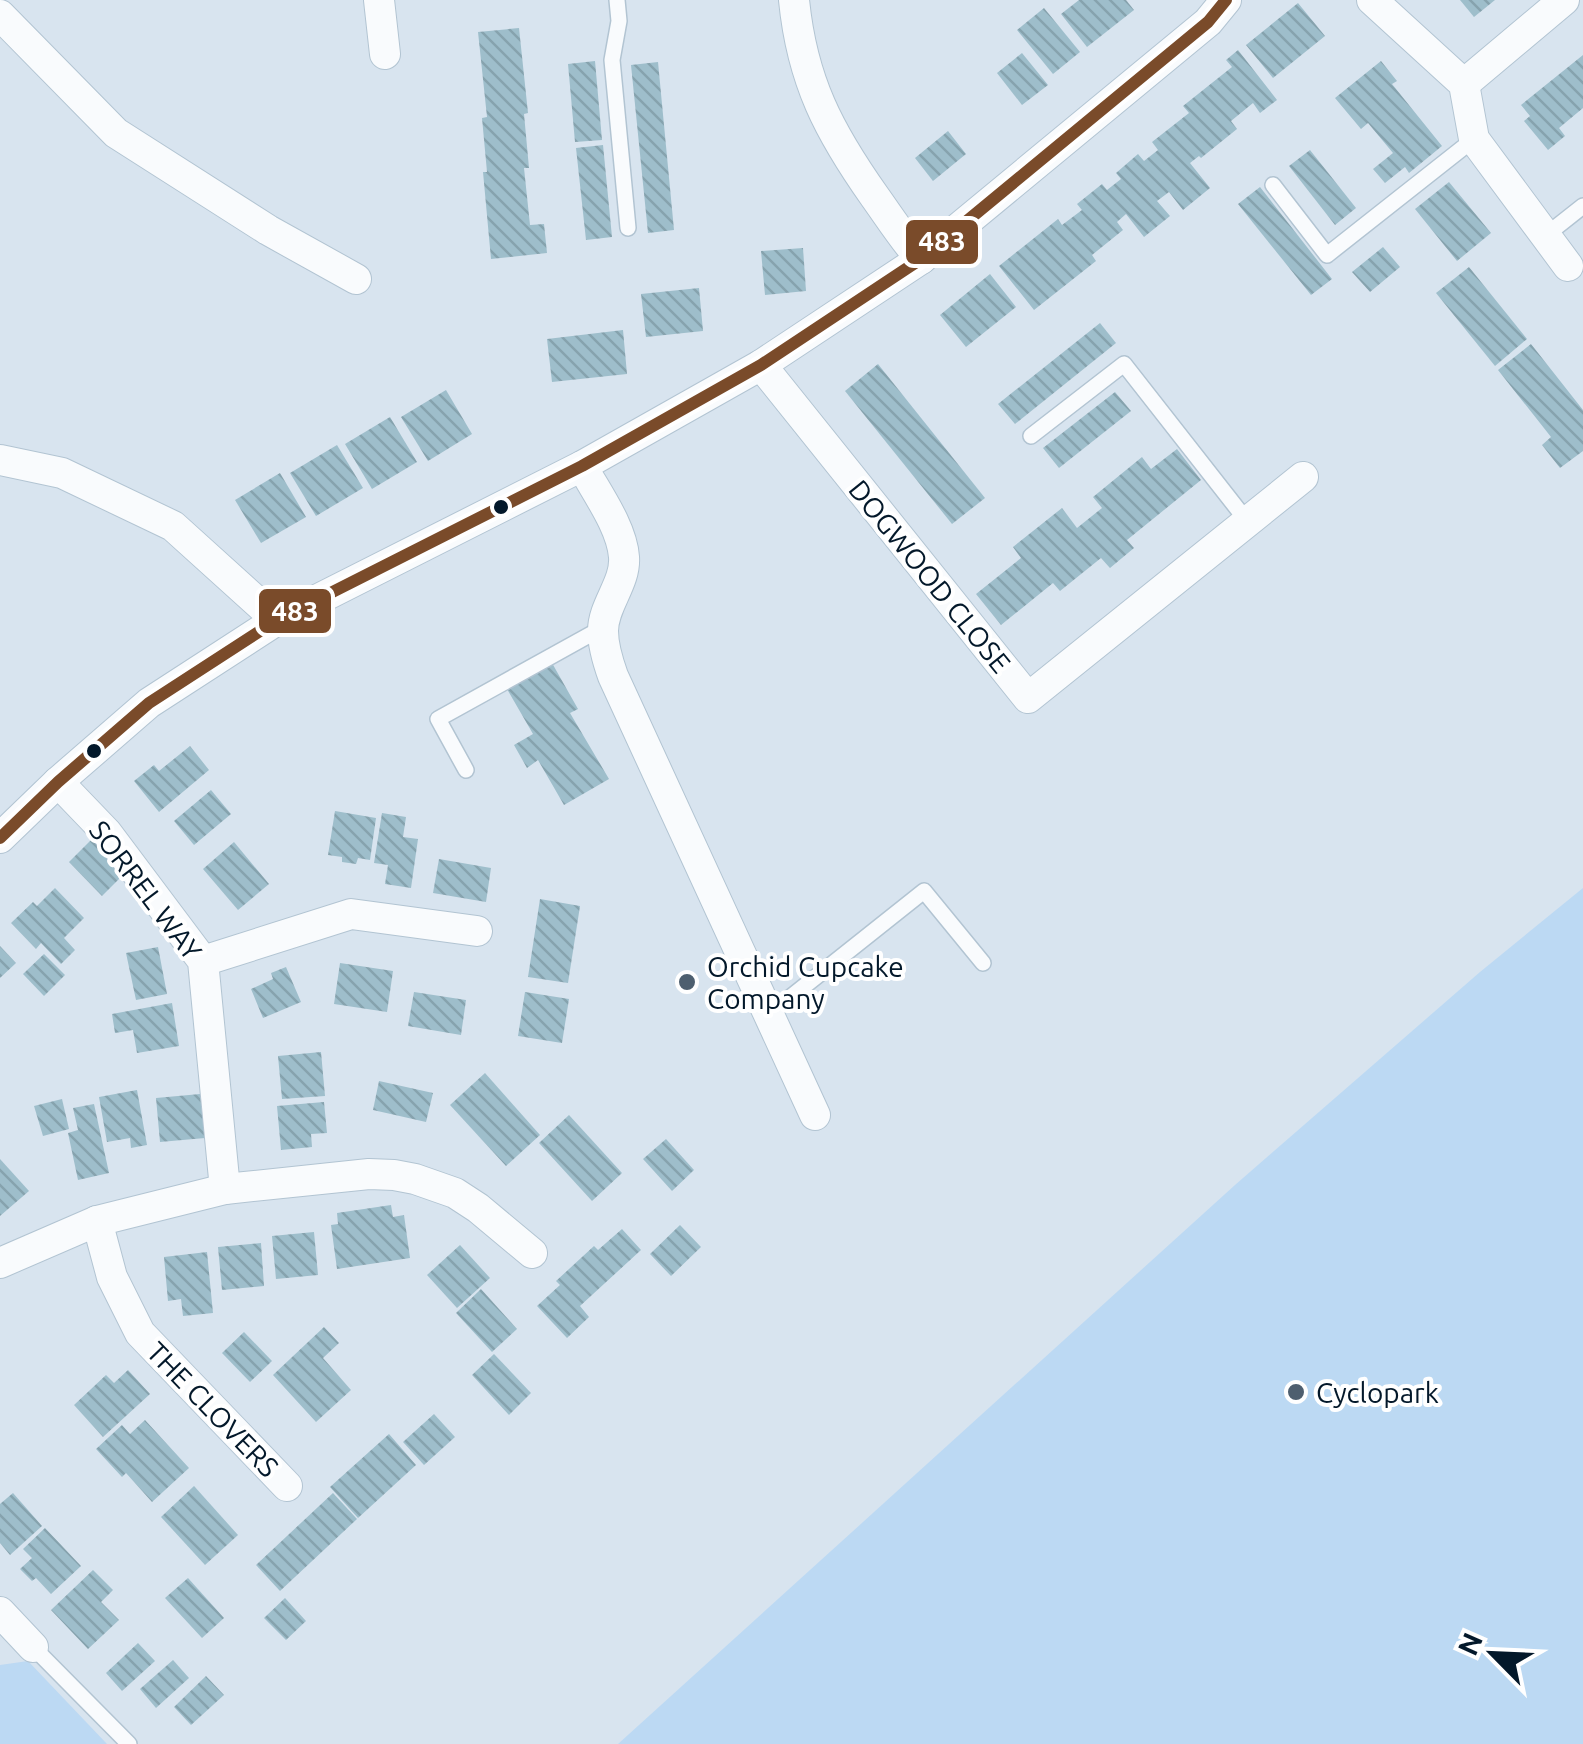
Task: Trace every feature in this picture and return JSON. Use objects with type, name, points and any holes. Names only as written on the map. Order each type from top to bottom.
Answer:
[{"type":"street","points":[[380,0],[385,54]]},
{"type":"street","points":[[794,0],[798,36],[820,107],[842,150],[920,259]]},
{"type":"street","points":[[0,838],[150,703],[277,620],[582,466],[761,366],[920,259],[1208,22],[1226,0]]},
{"type":"street","points":[[1372,0],[1464,84],[1474,139],[1568,266]]},
{"type":"street","points":[[1464,84],[1564,0]]},
{"type":"street","points":[[4,30],[116,133],[268,230],[356,279]]},
{"type":"street","name":"DOGWOOD CLOSE","points":[[761,366],[1028,698],[1303,477]]},
{"type":"street","points":[[0,460],[62,473],[173,526],[277,620]]},
{"type":"street","points":[[582,466],[618,533],[624,554],[623,571],[602,628],[612,676],[816,1115]]},
{"type":"street","name":"SORREL WAY","points":[[58,782],[107,833],[203,961],[225,1189]]},
{"type":"street","points":[[203,961],[351,914],[477,932]]},
{"type":"street","points":[[0,1263],[96,1221],[225,1189],[368,1174],[415,1179],[455,1193],[532,1253]]},
{"type":"street","name":"THE CLOVERS","points":[[96,1221],[112,1277],[140,1332],[287,1486]]},
{"type":"street","points":[[2,1619],[33,1646]]},
{"type":"lane","points":[[617,0],[619,20],[612,60],[628,228]]},
{"type":"lane","points":[[1273,185],[1327,254],[1474,139]]},
{"type":"lane","points":[[1546,236],[1583,206]]},
{"type":"lane","points":[[1031,436],[1124,364],[1247,521]]},
{"type":"lane","points":[[466,770],[438,718],[602,628]]},
{"type":"lane","points":[[768,1015],[924,891],[983,962]]},
{"type":"lane","points":[[33,1646],[130,1744]]},
{"type":"shaded area","name":"Cyclopark","points":[[1583,888],[1583,1744],[618,1744],[1235,1185]]},
{"type":"shaded area","points":[[28,1661],[107,1744],[0,1744],[0,1665]]},
{"type":"building","points":[[1079,0],[1126,0],[1134,10],[1087,47],[1061,14]]},
{"type":"building","points":[[1460,0],[1495,0],[1474,17]]},
{"type":"building","points":[[1298,3],[1325,36],[1273,78],[1246,45]]},
{"type":"building","points":[[1044,8],[1080,52],[1053,74],[1017,30]]},
{"type":"building","points":[[519,28],[528,113],[524,114],[529,168],[524,168],[530,225],[544,224],[547,253],[491,259],[483,172],[487,172],[482,118],[487,117],[478,32]]},
{"type":"building","points":[[1238,50],[1277,100],[1260,113],[1253,103],[1231,121],[1237,129],[1190,163],[1210,188],[1183,210],[1169,192],[1157,201],[1170,216],[1144,237],[1126,214],[1117,222],[1123,230],[1092,255],[1096,261],[1034,310],[999,266],[1058,219],[1062,225],[1082,210],[1077,204],[1102,184],[1107,190],[1121,179],[1116,173],[1138,154],[1144,161],[1158,150],[1152,142],[1189,113],[1183,106],[1232,67],[1226,60]]},
{"type":"building","points":[[1022,53],[1048,85],[1022,105],[997,73]]},
{"type":"building","points":[[1583,55],[1583,108],[1559,128],[1565,136],[1548,150],[1524,121],[1530,116],[1521,105]]},
{"type":"building","points":[[595,61],[602,140],[575,142],[568,64]]},
{"type":"building","points":[[1381,61],[1397,81],[1392,84],[1442,146],[1409,173],[1405,167],[1385,183],[1373,169],[1393,153],[1368,123],[1361,129],[1335,98]]},
{"type":"building","points":[[658,62],[674,230],[648,233],[631,65]]},
{"type":"building","points":[[948,131],[966,154],[933,181],[915,158]]},
{"type":"building","points":[[603,145],[612,237],[586,240],[576,148]]},
{"type":"building","points":[[1310,150],[1356,208],[1335,225],[1289,166]]},
{"type":"building","points":[[1449,182],[1491,233],[1457,261],[1415,209]]},
{"type":"building","points":[[1260,187],[1332,279],[1311,295],[1238,204]]},
{"type":"building","points":[[1383,247],[1400,267],[1370,292],[1352,272]]},
{"type":"building","points":[[803,248],[806,291],[765,295],[761,251]]},
{"type":"building","points":[[1469,267],[1527,339],[1495,366],[1436,293]]},
{"type":"building","points":[[990,274],[1016,307],[966,347],[940,315]]},
{"type":"building","points":[[699,288],[703,331],[646,337],[641,294]]},
{"type":"building","points":[[1100,323],[1116,343],[1015,424],[998,404]]},
{"type":"building","points":[[623,330],[627,374],[552,382],[547,339]]},
{"type":"building","points":[[1531,344],[1583,410],[1583,451],[1560,468],[1542,445],[1551,437],[1498,370]]},
{"type":"building","points":[[878,364],[985,498],[952,524],[845,391]]},
{"type":"building","points":[[446,390],[472,434],[428,461],[401,417]]},
{"type":"building","points":[[1115,392],[1131,411],[1059,468],[1043,448]]},
{"type":"building","points":[[390,417],[417,462],[372,489],[345,444]]},
{"type":"building","points":[[337,445],[363,488],[316,516],[290,473]]},
{"type":"building","points":[[1177,449],[1201,480],[1127,540],[1134,548],[1110,568],[1101,558],[1060,591],[1053,583],[1001,625],[976,594],[1021,558],[1013,547],[1062,508],[1077,528],[1102,508],[1093,497],[1142,457],[1151,469]]},
{"type":"building","points":[[280,473],[306,517],[261,543],[235,500]]},
{"type":"building","points":[[552,663],[578,709],[570,713],[609,779],[564,805],[538,760],[527,768],[514,745],[533,734],[507,689]]},
{"type":"building","points":[[190,746],[209,770],[159,812],[134,781],[154,765],[159,771]]},
{"type":"building","points":[[211,790],[231,814],[194,845],[174,821]]},
{"type":"building","points":[[335,811],[376,818],[370,860],[358,858],[356,864],[328,855]]},
{"type":"building","points":[[382,813],[406,817],[403,837],[418,839],[411,888],[385,884],[388,865],[374,863]]},
{"type":"building","points":[[92,839],[125,873],[102,896],[69,862]]},
{"type":"building","points":[[234,842],[269,884],[238,910],[203,869]]},
{"type":"building","points":[[439,859],[491,868],[486,902],[433,893]]},
{"type":"building","points":[[55,888],[84,918],[64,938],[75,950],[61,964],[41,943],[36,949],[11,923]]},
{"type":"building","points":[[540,899],[580,906],[568,983],[528,977]]},
{"type":"building","points":[[0,946],[16,963],[0,978]]},
{"type":"building","points":[[158,947],[167,994],[136,1000],[126,953]]},
{"type":"building","points":[[44,954],[65,975],[44,996],[23,974]]},
{"type":"building","points":[[340,963],[393,971],[387,1012],[334,1004]]},
{"type":"building","points":[[286,967],[301,1002],[263,1018],[251,989],[273,979],[271,973]]},
{"type":"building","points":[[414,992],[466,1000],[461,1035],[408,1026]]},
{"type":"building","points":[[525,992],[569,999],[562,1043],[518,1036]]},
{"type":"building","points":[[172,1003],[179,1046],[137,1053],[133,1030],[115,1033],[112,1014]]},
{"type":"building","points":[[321,1052],[325,1096],[282,1099],[278,1056]]},
{"type":"building","points":[[485,1073],[540,1135],[506,1166],[450,1105]]},
{"type":"building","points":[[379,1081],[433,1093],[426,1122],[373,1110]]},
{"type":"building","points":[[137,1090],[147,1145],[131,1148],[130,1138],[107,1142],[99,1097]]},
{"type":"building","points":[[200,1094],[205,1138],[160,1142],[156,1098]]},
{"type":"building","points":[[62,1099],[69,1129],[43,1136],[34,1106]]},
{"type":"building","points":[[324,1102],[327,1133],[311,1134],[312,1147],[281,1150],[277,1106]]},
{"type":"building","points":[[94,1104],[109,1173],[78,1180],[68,1133],[78,1130],[73,1108]]},
{"type":"building","points":[[569,1115],[622,1173],[592,1201],[539,1143]]},
{"type":"building","points":[[666,1139],[694,1170],[672,1191],[643,1159]]},
{"type":"building","points":[[0,1159],[29,1191],[0,1216]]},
{"type":"building","points":[[391,1205],[393,1217],[404,1215],[410,1258],[337,1269],[331,1225],[338,1224],[337,1213]]},
{"type":"building","points":[[680,1225],[701,1247],[671,1276],[650,1254]]},
{"type":"building","points":[[622,1229],[641,1250],[580,1306],[589,1317],[567,1338],[537,1306],[560,1285],[556,1281],[594,1246],[598,1250]]},
{"type":"building","points":[[314,1232],[318,1275],[276,1279],[272,1236]]},
{"type":"building","points":[[261,1243],[264,1286],[222,1290],[218,1247]]},
{"type":"building","points":[[460,1245],[490,1278],[457,1308],[427,1275]]},
{"type":"building","points":[[207,1252],[213,1313],[183,1316],[181,1299],[168,1301],[164,1257]]},
{"type":"building","points":[[481,1289],[517,1329],[492,1352],[456,1313]]},
{"type":"building","points":[[324,1327],[339,1343],[323,1358],[351,1390],[316,1422],[273,1375]]},
{"type":"building","points":[[244,1332],[272,1361],[250,1382],[222,1353]]},
{"type":"building","points":[[494,1354],[531,1393],[509,1415],[472,1375]]},
{"type":"building","points":[[128,1370],[150,1394],[103,1437],[74,1405],[106,1375],[114,1383]]},
{"type":"building","points":[[434,1414],[455,1437],[424,1465],[403,1442]]},
{"type":"building","points":[[145,1420],[189,1468],[152,1502],[126,1473],[122,1477],[96,1449],[122,1425],[130,1434]]},
{"type":"building","points":[[389,1434],[416,1465],[358,1518],[330,1487]]},
{"type":"building","points":[[194,1486],[238,1535],[205,1565],[161,1517]]},
{"type":"building","points":[[13,1493],[42,1526],[10,1555],[0,1543],[0,1504]]},
{"type":"building","points":[[333,1493],[357,1519],[280,1591],[256,1565]]},
{"type":"building","points":[[45,1528],[81,1566],[51,1594],[36,1578],[32,1581],[20,1569],[32,1558],[23,1549]]},
{"type":"building","points":[[93,1570],[113,1590],[101,1602],[119,1620],[88,1649],[51,1610]]},
{"type":"building","points":[[188,1578],[224,1618],[202,1638],[165,1598]]},
{"type":"building","points":[[285,1598],[306,1621],[286,1640],[264,1618]]},
{"type":"building","points":[[138,1643],[155,1661],[122,1691],[106,1673]]},
{"type":"building","points":[[173,1660],[189,1678],[156,1708],[140,1689]]},
{"type":"building","points":[[206,1676],[224,1695],[191,1725],[174,1707]]},
{"type":"transit line","name":"483","points":[[0,838],[149,703],[277,620],[582,466],[761,365],[921,259],[1208,22],[1226,0]]},
{"type":"place","name":"Orchid Cupcake Company","points":[[687,982]]},
{"type":"place","name":"Cyclopark","points":[[1296,1392]]}]
